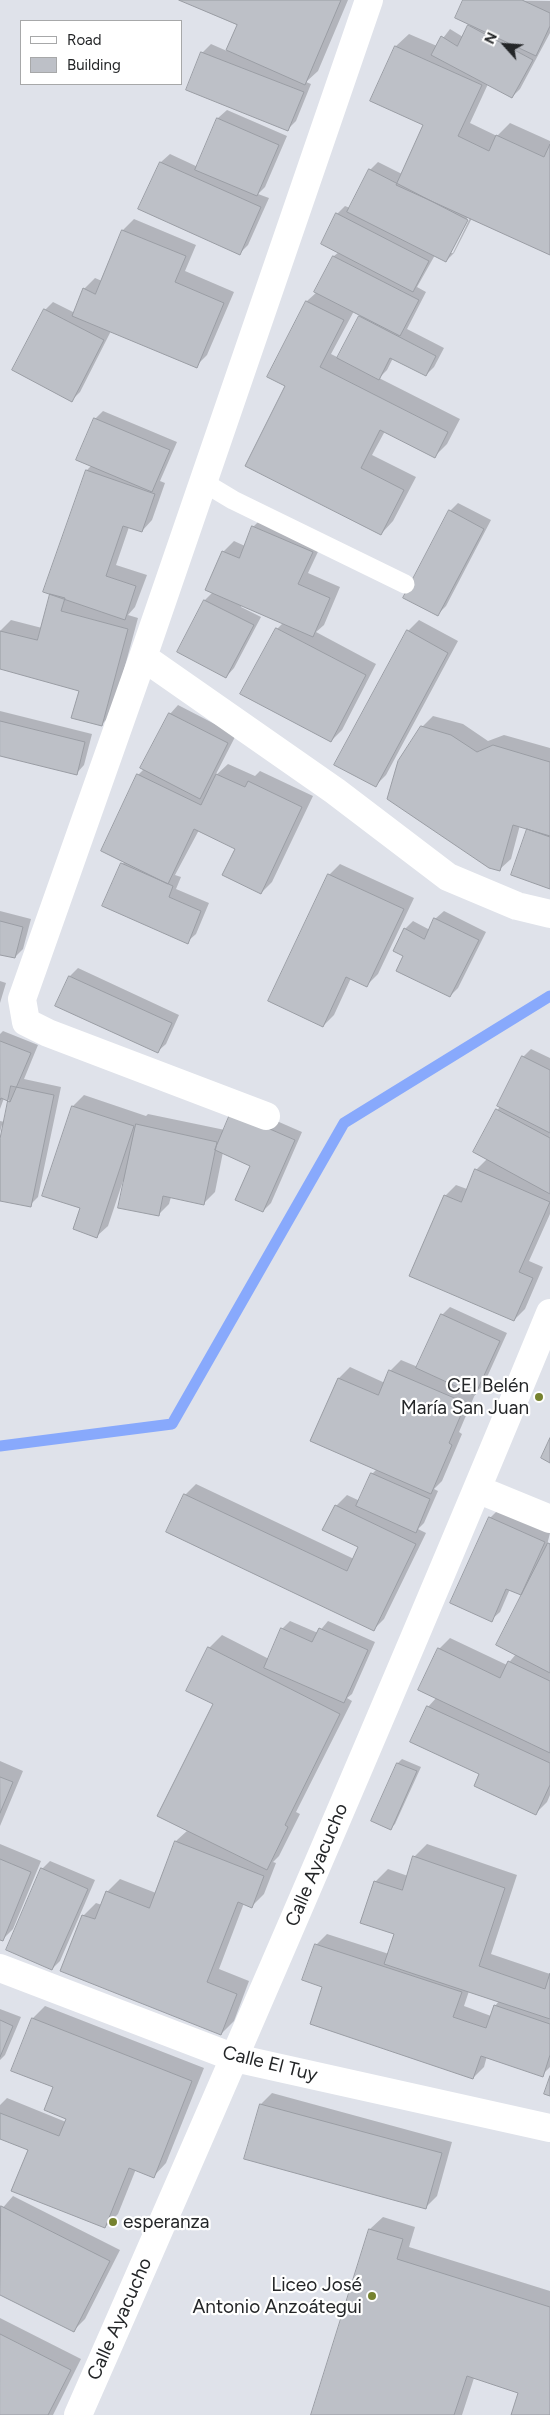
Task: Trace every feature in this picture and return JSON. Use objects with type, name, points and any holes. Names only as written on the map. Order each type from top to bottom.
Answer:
[{"type":"street","points":[[266,1116],[48,1033],[26,1022],[22,999],[143,657],[369,0]]},
{"type":"street","points":[[143,657],[335,791],[448,877],[517,906],[550,914]]},
{"type":"street","name":"Calle Ayacucho","points":[[78,2415],[235,2058],[550,1313]]},
{"type":"street","points":[[477,1489],[550,1520]]},
{"type":"street","name":"Calle El Tuy","points":[[0,1968],[235,2058],[550,2128]]},
{"type":"lane","points":[[203,482],[233,500],[405,584]]},
{"type":"building","points":[[179,0],[341,0],[305,85],[226,50],[237,25]]},
{"type":"building","points":[[463,0],[522,0],[550,13],[550,26],[536,56],[455,18]]},
{"type":"building","points":[[468,25],[533,60],[512,98],[431,55],[441,36],[457,46]]},
{"type":"building","points":[[395,46],[482,85],[458,136],[489,151],[496,135],[544,157],[550,144],[550,255],[396,185],[423,125],[370,101]]},
{"type":"building","points":[[201,52],[304,92],[288,131],[186,90]]},
{"type":"building","points":[[217,118],[279,145],[257,196],[195,170]]},
{"type":"building","points":[[160,162],[261,207],[240,255],[138,209]]},
{"type":"building","points":[[369,169],[468,220],[446,262],[347,212]]},
{"type":"building","points":[[336,213],[429,261],[413,292],[321,244]]},
{"type":"building","points":[[122,230],[186,256],[175,282],[224,303],[197,368],[72,316],[83,288],[95,294]]},
{"type":"building","points":[[333,256],[419,300],[400,336],[314,292]]},
{"type":"building","points":[[306,301],[344,320],[320,367],[448,432],[435,458],[380,430],[361,468],[404,490],[381,535],[245,466],[285,386],[267,377]]},
{"type":"building","points":[[44,309],[104,340],[72,402],[12,370]]},
{"type":"building","points":[[359,316],[436,356],[426,376],[390,358],[379,380],[337,358]]},
{"type":"building","points":[[94,418],[170,450],[152,492],[76,460]]},
{"type":"building","points":[[86,470],[155,494],[142,532],[123,526],[106,576],[136,586],[125,620],[43,592]]},
{"type":"building","points":[[449,510],[484,529],[438,616],[403,598]]},
{"type":"building","points":[[252,526],[313,552],[298,584],[330,598],[313,637],[205,590],[222,551],[239,558]]},
{"type":"building","points":[[50,594],[65,598],[61,611],[128,629],[102,726],[71,718],[79,691],[0,669],[0,631],[37,640]]},
{"type":"building","points":[[204,600],[254,625],[226,678],[177,652]]},
{"type":"building","points":[[276,628],[366,675],[331,742],[240,694]]},
{"type":"building","points":[[407,630],[448,653],[376,787],[334,765]]},
{"type":"building","points":[[169,713],[228,743],[200,799],[140,768]]},
{"type":"building","points":[[0,721],[85,742],[77,775],[0,756]]},
{"type":"building","points":[[421,726],[451,735],[477,752],[493,745],[550,762],[550,836],[513,825],[500,871],[489,868],[387,799],[398,761]]},
{"type":"building","points":[[137,774],[201,805],[216,774],[245,787],[248,781],[302,807],[261,894],[222,875],[235,849],[194,829],[168,884],[101,851]]},
{"type":"building","points":[[527,829],[550,837],[550,889],[511,875]]},
{"type":"building","points":[[121,863],[173,886],[169,897],[201,911],[188,944],[102,906]]},
{"type":"building","points":[[328,874],[404,909],[367,987],[346,977],[323,1027],[268,1001]]},
{"type":"building","points":[[434,918],[479,940],[450,997],[396,971],[403,956],[393,951],[404,928],[424,939]]},
{"type":"building","points":[[0,921],[23,927],[15,958],[0,955]]},
{"type":"building","points":[[69,976],[172,1023],[158,1053],[55,1006]]},
{"type":"building","points":[[0,1041],[31,1053],[10,1102],[1,1098],[0,1100]]},
{"type":"building","points":[[522,1056],[550,1070],[550,1133],[497,1106]]},
{"type":"building","points":[[11,1086],[54,1095],[31,1207],[0,1201],[0,1139]]},
{"type":"building","points":[[72,1106],[134,1126],[97,1238],[73,1229],[80,1208],[42,1196]]},
{"type":"building","points":[[496,1109],[550,1138],[550,1194],[473,1152]]},
{"type":"building","points":[[231,1112],[295,1140],[263,1212],[235,1200],[250,1166],[215,1150]]},
{"type":"building","points":[[136,1124],[217,1142],[204,1205],[163,1196],[159,1216],[118,1208]]},
{"type":"building","points":[[475,1169],[550,1202],[519,1272],[533,1278],[514,1321],[409,1276],[444,1195],[461,1202]]},
{"type":"building","points":[[441,1314],[500,1341],[475,1395],[416,1368]]},
{"type":"building","points":[[389,1370],[466,1403],[449,1443],[452,1445],[431,1494],[310,1441],[338,1378],[378,1395]]},
{"type":"building","points":[[550,1438],[550,1463],[541,1458]]},
{"type":"building","points":[[371,1473],[430,1499],[416,1533],[356,1506]]},
{"type":"building","points":[[184,1494],[347,1571],[358,1547],[322,1530],[335,1505],[416,1544],[374,1631],[166,1532]]},
{"type":"building","points":[[489,1517],[545,1542],[521,1595],[506,1589],[492,1622],[450,1603]]},
{"type":"building","points":[[548,1543],[550,1544],[550,1673],[496,1645]]},
{"type":"building","points":[[281,1628],[312,1642],[319,1628],[368,1650],[344,1703],[264,1668]]},
{"type":"building","points":[[208,1647],[340,1714],[285,1825],[288,1827],[267,1870],[157,1816],[213,1704],[186,1691]]},
{"type":"building","points":[[438,1648],[500,1678],[508,1661],[550,1681],[550,1753],[418,1690]]},
{"type":"building","points":[[427,1706],[550,1763],[550,1785],[536,1815],[474,1786],[479,1774],[410,1742]]},
{"type":"building","points":[[397,1763],[417,1771],[391,1830],[371,1821]]},
{"type":"building","points":[[0,1777],[13,1782],[0,1813]]},
{"type":"building","points":[[175,1841],[264,1876],[252,1908],[238,1902],[207,1982],[237,1994],[221,2035],[60,1971],[82,1915],[95,1919],[106,1891],[149,1908]]},
{"type":"building","points":[[413,1856],[505,1888],[479,1966],[545,1989],[550,1973],[550,2019],[384,1964],[394,1934],[360,1923],[374,1881],[402,1890]]},
{"type":"building","points":[[0,1859],[31,1872],[3,1941],[0,1940]]},
{"type":"building","points":[[41,1868],[88,1889],[52,1970],[6,1950]]},
{"type":"building","points":[[315,1944],[462,1992],[453,2017],[486,2028],[494,2005],[550,2024],[550,2055],[543,2077],[481,2056],[473,2079],[310,2024],[322,1987],[302,1980]]},
{"type":"building","points":[[32,2018],[192,2081],[154,2178],[129,2168],[105,2228],[11,2191],[28,2150],[0,2139],[0,2113],[59,2136],[66,2119],[44,2110],[53,2087],[11,2071]]},
{"type":"building","points":[[0,2020],[13,2026],[0,2057]]},
{"type":"building","points":[[550,2076],[550,2096],[544,2094]]},
{"type":"building","points":[[260,2104],[442,2153],[426,2209],[244,2159]]},
{"type":"building","points":[[1,2206],[110,2261],[74,2332],[0,2295]]},
{"type":"building","points":[[369,2229],[403,2239],[397,2259],[550,2307],[550,2415],[511,2415],[518,2393],[467,2376],[454,2415],[311,2415]]},
{"type":"building","points":[[0,2334],[71,2370],[48,2415],[0,2415]]},
{"type":"waterway","points":[[0,1446],[172,1424],[344,1123],[550,996]]},
{"type":"place","name":"CEI Belén María San Juan","points":[[539,1397]]},
{"type":"place","name":"esperanza","points":[[113,2222]]},
{"type":"place","name":"Liceo José Antonio Anzoátegui","points":[[372,2296]]}]
